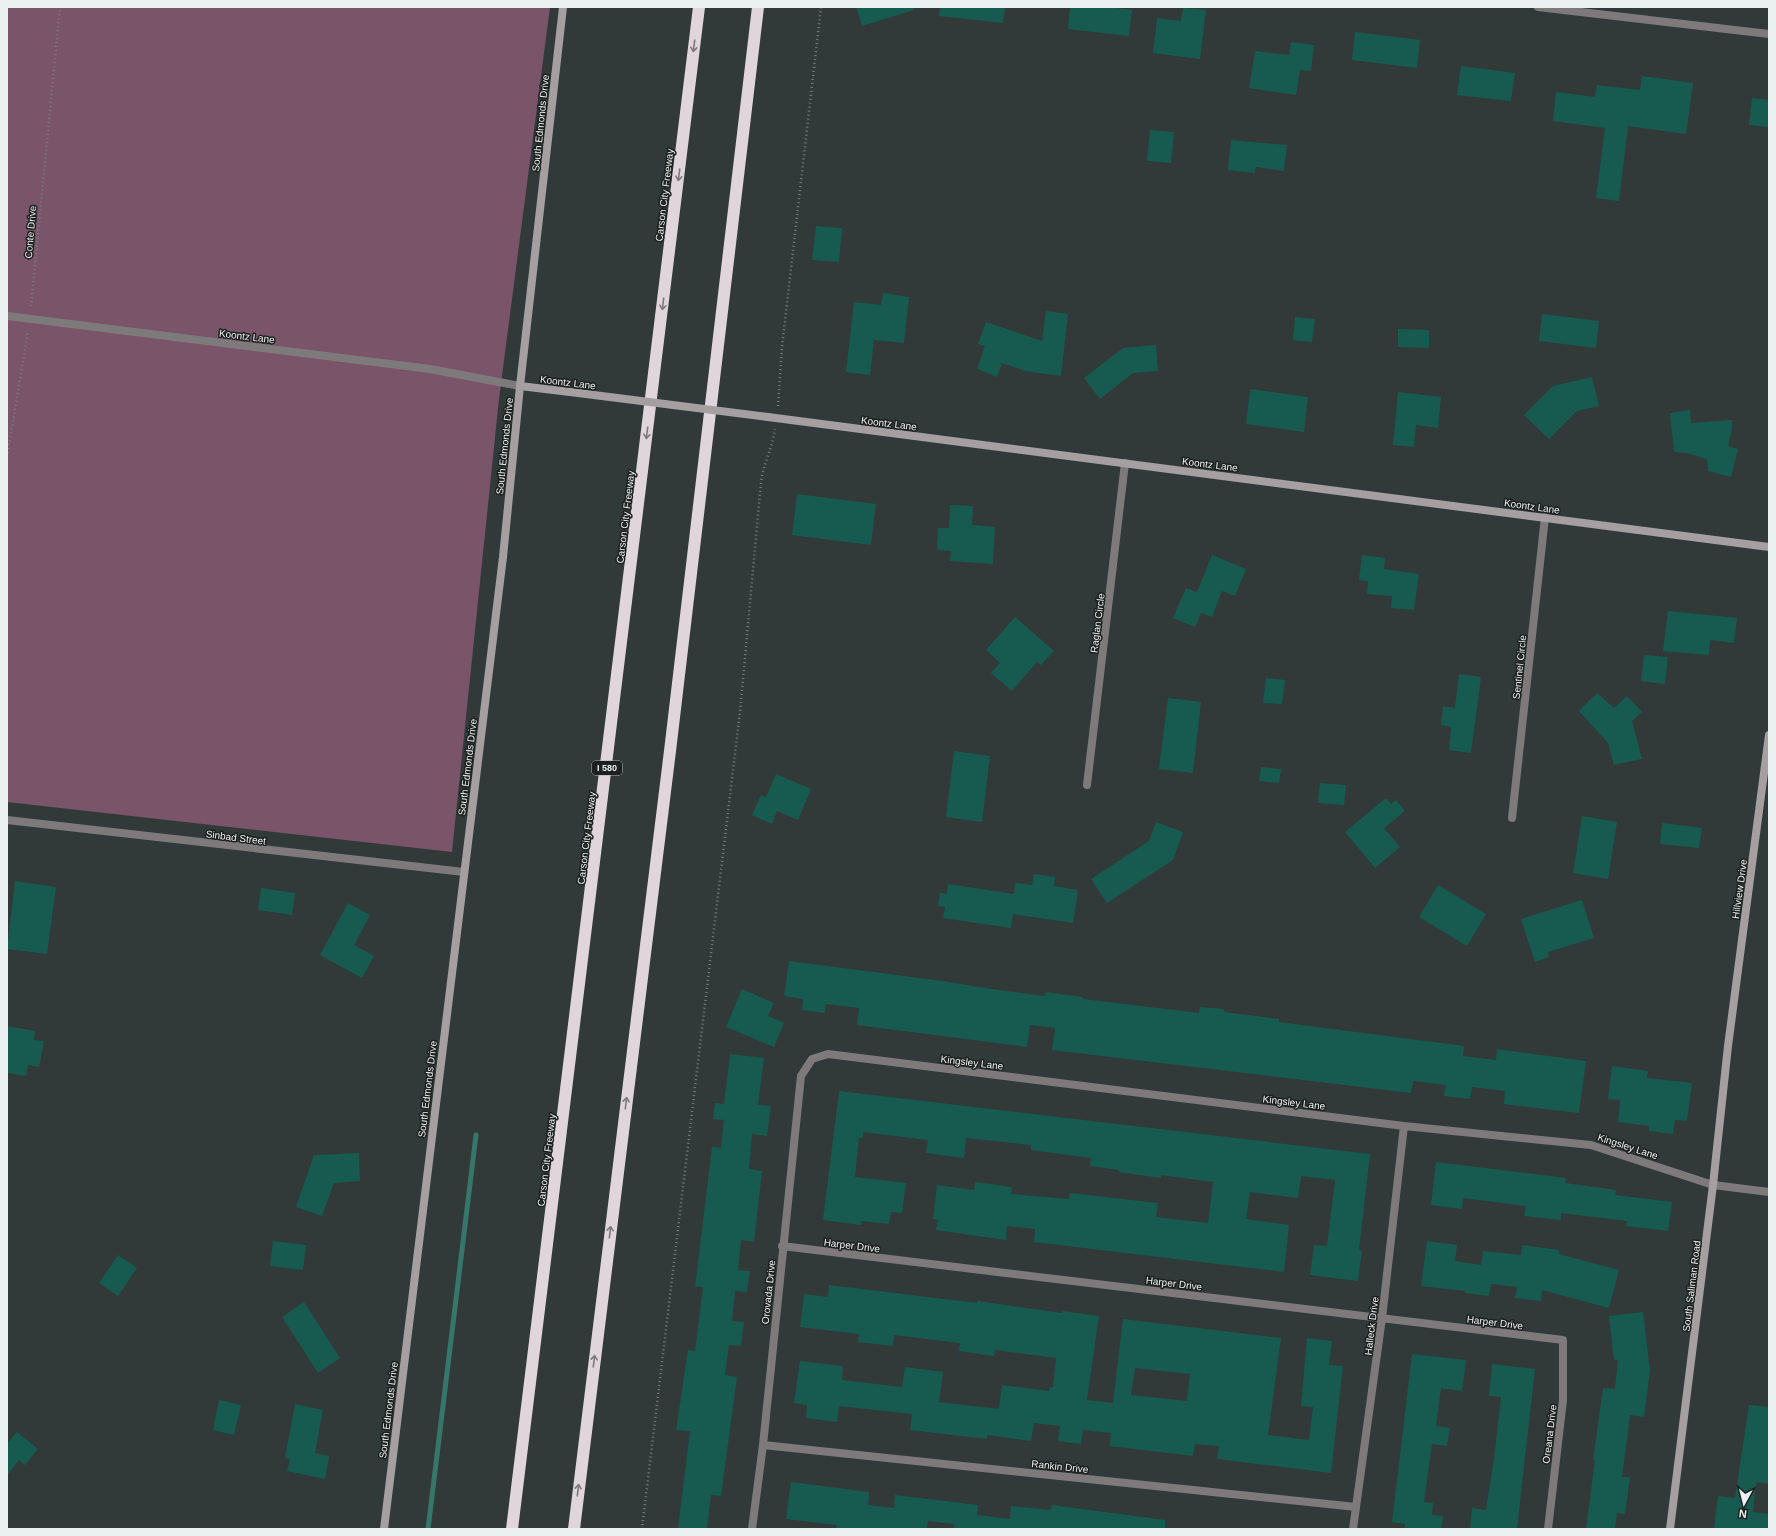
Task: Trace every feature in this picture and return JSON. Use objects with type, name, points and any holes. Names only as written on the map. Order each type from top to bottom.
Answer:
[{"type":"highway","name":"Carson City Freeway","points":[[512,1529],[699,7]]},
{"type":"highway","points":[[574,1529],[670,751],[758,7]]},
{"type":"street","name":"South Edmonds Drive","points":[[384,1529],[503,557],[520,386],[563,7]]},
{"type":"street","points":[[1538,7],[1769,34]]},
{"type":"street","name":"Koontz Lane","points":[[7,316],[430,369],[520,386],[1546,517],[1769,548]]},
{"type":"street","name":"Raglan Circle","points":[[1087,785],[1123,496],[1125,463]]},
{"type":"street","name":"Sentinel Circle","points":[[1512,818],[1546,517]]},
{"type":"street","name":"Hillview Drive","points":[[1728,1046],[1769,735]]},
{"type":"street","name":"Sinbad Street","points":[[7,820],[464,872]]},
{"type":"street","name":"South Saliman Road","points":[[1670,1529],[1713,1185],[1728,1046]]},
{"type":"street","name":"Kingsley Lane","points":[[812,1059],[828,1054],[1404,1126],[1591,1145],[1713,1185],[1769,1192]]},
{"type":"street","name":"Orovada Drive","points":[[752,1529],[801,1076],[812,1059]]},
{"type":"street","name":"Halleck Drive","points":[[1353,1529],[1382,1318],[1404,1126]]},
{"type":"street","name":"Harper Drive","points":[[782,1246],[1563,1340]]},
{"type":"street","name":"Oreana Drive","points":[[1548,1529],[1563,1400],[1563,1340]]},
{"type":"street","name":"Rankin Drive","points":[[762,1445],[1356,1507]]},
{"type":"path","name":"Conte Drive","points":[[7,457],[30,318],[60,7]]},
{"type":"path","points":[[642,1529],[740,712],[761,482],[763,468],[774,437],[772,418],[782,347],[821,7]]},
{"type":"shaded area","points":[[7,7],[550,7],[499,399],[452,852],[7,802]]},
{"type":"building","points":[[856,7],[913,7],[914,10],[862,26]]},
{"type":"building","points":[[940,7],[1005,7],[1003,23],[939,16]]},
{"type":"building","points":[[1070,7],[1108,7],[1132,10],[1129,36],[1068,29]]},
{"type":"building","points":[[1183,8],[1206,10],[1200,59],[1153,53],[1157,18],[1181,21]]},
{"type":"building","points":[[1355,32],[1420,40],[1417,68],[1352,60]]},
{"type":"building","points":[[1291,42],[1314,45],[1311,71],[1300,70],[1296,95],[1249,88],[1255,51],[1289,55]]},
{"type":"building","points":[[1461,66],[1515,73],[1511,101],[1457,95]]},
{"type":"building","points":[[1642,76],[1693,83],[1686,134],[1628,126],[1619,201],[1596,198],[1605,128],[1553,121],[1556,92],[1595,97],[1597,85],[1640,90]]},
{"type":"building","points":[[1752,98],[1769,100],[1769,127],[1749,125]]},
{"type":"building","points":[[1150,130],[1174,132],[1171,163],[1147,161]]},
{"type":"building","points":[[1231,140],[1287,145],[1284,171],[1256,167],[1255,173],[1228,170]]},
{"type":"building","points":[[816,226],[842,228],[839,262],[812,260]]},
{"type":"building","points":[[883,293],[909,297],[904,343],[874,340],[870,375],[846,372],[854,302],[881,305]]},
{"type":"building","points":[[1046,311],[1068,314],[1061,376],[1025,371],[1002,363],[997,377],[977,369],[985,346],[978,344],[986,322],[1042,341]]},
{"type":"building","points":[[1542,314],[1599,321],[1596,348],[1539,341]]},
{"type":"building","points":[[1295,317],[1315,319],[1312,342],[1293,340]]},
{"type":"building","points":[[1398,329],[1429,330],[1429,348],[1398,347]]},
{"type":"building","points":[[1156,345],[1158,371],[1133,373],[1100,399],[1084,378],[1123,348]]},
{"type":"building","points":[[1592,377],[1599,406],[1577,411],[1549,439],[1524,415],[1553,386]]},
{"type":"building","points":[[1250,389],[1308,397],[1304,432],[1246,424]]},
{"type":"building","points":[[1398,392],[1441,397],[1438,428],[1416,425],[1414,447],[1393,445]]},
{"type":"building","points":[[1690,410],[1691,423],[1732,420],[1732,429],[1728,446],[1738,449],[1731,477],[1708,471],[1707,459],[1687,453],[1674,452],[1670,413]]},
{"type":"building","points":[[797,494],[876,504],[871,545],[792,535]]},
{"type":"building","points":[[950,505],[973,506],[972,525],[995,527],[993,564],[950,561],[951,551],[937,550],[938,528],[949,528]]},
{"type":"building","points":[[1212,555],[1246,569],[1235,596],[1222,591],[1212,617],[1201,613],[1195,627],[1173,618],[1186,588],[1197,592]]},
{"type":"building","points":[[1362,555],[1385,558],[1384,569],[1419,574],[1414,610],[1391,608],[1392,596],[1367,594],[1368,581],[1359,580]]},
{"type":"building","points":[[1668,611],[1737,618],[1734,643],[1710,640],[1709,655],[1663,651]]},
{"type":"building","points":[[1015,617],[1054,651],[1041,665],[1037,662],[1012,691],[991,673],[1000,663],[986,650]]},
{"type":"building","points":[[1644,655],[1668,657],[1665,684],[1641,681]]},
{"type":"building","points":[[1459,674],[1481,677],[1471,753],[1449,750],[1451,727],[1441,725],[1443,706],[1455,708]]},
{"type":"building","points":[[1266,678],[1285,680],[1282,704],[1263,703]]},
{"type":"building","points":[[1597,693],[1614,708],[1627,696],[1642,712],[1632,721],[1642,759],[1614,765],[1608,743],[1579,711]]},
{"type":"building","points":[[1168,698],[1201,702],[1193,773],[1159,769]]},
{"type":"building","points":[[954,751],[990,756],[982,822],[946,817]]},
{"type":"building","points":[[1261,767],[1281,769],[1279,783],[1259,781]]},
{"type":"building","points":[[776,774],[811,789],[798,820],[777,811],[772,824],[752,815],[761,795],[766,797]]},
{"type":"building","points":[[1320,783],[1346,785],[1344,805],[1318,803]]},
{"type":"building","points":[[1386,798],[1391,804],[1396,800],[1405,811],[1384,828],[1400,847],[1375,868],[1345,832]]},
{"type":"building","points":[[1582,816],[1617,822],[1608,879],[1573,873]]},
{"type":"building","points":[[1156,822],[1183,832],[1173,860],[1107,903],[1091,879],[1149,841]]},
{"type":"building","points":[[1662,823],[1702,828],[1699,848],[1660,844]]},
{"type":"building","points":[[1034,874],[1055,877],[1054,886],[1078,890],[1073,923],[1013,914],[1011,928],[943,918],[945,907],[938,906],[940,893],[947,894],[948,884],[1014,894],[1015,883],[1032,885]]},
{"type":"building","points":[[15,881],[56,887],[47,954],[7,949]]},
{"type":"building","points":[[1438,885],[1486,914],[1467,946],[1419,917]]},
{"type":"building","points":[[261,888],[295,893],[292,915],[258,910]]},
{"type":"building","points":[[1582,900],[1594,938],[1548,952],[1549,957],[1535,962],[1521,919]]},
{"type":"building","points":[[348,903],[370,915],[354,945],[374,956],[362,978],[320,955]]},
{"type":"building","points":[[789,961],[1045,996],[1046,992],[1083,997],[1083,999],[1199,1013],[1200,1007],[1224,1009],[1224,1012],[1279,1019],[1279,1022],[1464,1046],[1463,1056],[1496,1060],[1497,1049],[1586,1061],[1579,1113],[1504,1104],[1505,1091],[1472,1087],[1470,1099],[1444,1096],[1446,1085],[1413,1081],[1411,1093],[1052,1050],[1055,1028],[1030,1025],[1027,1047],[857,1025],[859,1008],[826,1004],[825,1013],[802,1010],[803,999],[784,996]]},
{"type":"building","points":[[742,989],[774,1003],[768,1016],[784,1023],[774,1047],[726,1027]]},
{"type":"building","points":[[7,1026],[35,1031],[34,1040],[44,1041],[39,1067],[28,1065],[26,1076],[7,1073]]},
{"type":"building","points":[[730,1054],[764,1058],[758,1105],[771,1106],[767,1136],[752,1134],[749,1169],[762,1171],[754,1242],[741,1240],[738,1270],[750,1271],[747,1292],[735,1291],[732,1321],[744,1322],[741,1346],[729,1345],[725,1375],[737,1377],[721,1496],[711,1495],[707,1529],[678,1529],[690,1431],[676,1430],[688,1350],[695,1351],[703,1287],[695,1287],[712,1147],[721,1148],[724,1120],[713,1119],[715,1103],[724,1104]]},
{"type":"building","points":[[1612,1066],[1648,1071],[1647,1078],[1692,1083],[1687,1121],[1675,1120],[1673,1134],[1649,1131],[1649,1126],[1618,1122],[1620,1100],[1608,1099]]},
{"type":"building","points":[[839,1091],[1370,1154],[1359,1250],[1362,1251],[1358,1281],[1310,1275],[1314,1245],[1327,1246],[1335,1180],[1301,1176],[1298,1198],[1250,1192],[1246,1219],[1289,1225],[1284,1272],[1034,1242],[1035,1229],[1007,1226],[1006,1240],[936,1230],[938,1220],[933,1219],[937,1185],[974,1190],[975,1182],[1012,1187],[1011,1194],[1069,1199],[1070,1193],[1158,1203],[1156,1217],[1208,1223],[1213,1182],[1161,1175],[1161,1178],[1119,1172],[1119,1170],[1090,1166],[1091,1158],[1031,1150],[1031,1145],[966,1138],[964,1158],[926,1153],[928,1140],[863,1132],[863,1138],[859,1138],[855,1177],[906,1183],[902,1213],[891,1212],[889,1224],[862,1221],[861,1225],[823,1220]]},
{"type":"building","points":[[359,1153],[360,1181],[334,1183],[322,1216],[296,1207],[314,1155]]},
{"type":"building","points":[[1436,1162],[1566,1178],[1565,1183],[1616,1190],[1615,1195],[1672,1202],[1668,1231],[1626,1226],[1627,1221],[1561,1213],[1561,1220],[1524,1216],[1526,1206],[1463,1198],[1462,1209],[1431,1205]]},
{"type":"building","points":[[273,1241],[306,1245],[303,1270],[270,1266]]},
{"type":"building","points":[[1427,1241],[1457,1245],[1455,1261],[1481,1265],[1483,1251],[1521,1255],[1522,1245],[1559,1250],[1559,1254],[1619,1270],[1609,1308],[1542,1290],[1541,1301],[1515,1298],[1517,1287],[1491,1284],[1489,1296],[1465,1293],[1465,1291],[1421,1286]]},
{"type":"building","points":[[118,1255],[137,1268],[118,1296],[99,1283]]},
{"type":"building","points":[[829,1285],[977,1303],[977,1301],[1062,1313],[1062,1311],[1099,1316],[1087,1400],[1113,1403],[1123,1319],[1281,1338],[1268,1435],[1309,1440],[1313,1407],[1301,1406],[1307,1338],[1332,1341],[1329,1365],[1343,1366],[1331,1473],[1217,1459],[1219,1446],[1195,1444],[1193,1456],[1110,1446],[1111,1433],[1083,1430],[1081,1444],[1058,1441],[1060,1426],[1034,1423],[1031,1441],[987,1435],[987,1439],[910,1430],[912,1414],[839,1406],[837,1422],[806,1418],[807,1405],[794,1403],[800,1361],[843,1366],[842,1380],[902,1387],[905,1367],[943,1372],[939,1402],[999,1409],[1002,1385],[1049,1391],[1050,1387],[1053,1387],[1056,1358],[995,1350],[994,1356],[959,1351],[960,1343],[894,1335],[893,1346],[858,1342],[859,1334],[800,1327],[804,1294],[828,1297]],"holes":[[[1135,1368],[1190,1374],[1187,1401],[1131,1395]]]},
{"type":"building","points":[[304,1302],[340,1358],[318,1373],[282,1317]]},
{"type":"building","points":[[1643,1312],[1650,1371],[1644,1417],[1630,1415],[1622,1477],[1630,1477],[1625,1514],[1617,1513],[1615,1529],[1586,1529],[1595,1460],[1593,1460],[1603,1388],[1615,1389],[1618,1360],[1614,1360],[1609,1316]]},
{"type":"building","points":[[1412,1354],[1466,1360],[1462,1391],[1441,1388],[1436,1426],[1450,1428],[1447,1446],[1432,1444],[1424,1502],[1433,1503],[1432,1515],[1443,1516],[1441,1529],[1404,1529],[1405,1524],[1392,1522]]},
{"type":"building","points":[[1492,1364],[1535,1369],[1517,1529],[1470,1529],[1472,1508],[1486,1510],[1494,1459],[1501,1397],[1489,1396]]},
{"type":"building","points":[[219,1400],[241,1405],[234,1435],[213,1430]]},
{"type":"building","points":[[295,1404],[323,1410],[315,1453],[329,1456],[325,1479],[287,1471],[290,1459],[285,1458]]},
{"type":"building","points":[[1749,1405],[1769,1407],[1769,1484],[1756,1482],[1753,1512],[1769,1514],[1769,1529],[1714,1529],[1718,1496],[1735,1498]]},
{"type":"building","points":[[17,1432],[38,1449],[25,1465],[19,1460],[7,1476],[7,1444]]},
{"type":"building","points":[[791,1482],[869,1492],[868,1505],[894,1508],[895,1495],[978,1505],[977,1515],[1010,1519],[1011,1506],[1051,1510],[1052,1505],[1165,1520],[1165,1529],[954,1529],[954,1524],[928,1521],[927,1529],[836,1529],[837,1525],[786,1519]]},
{"type":"waterway","points":[[428,1529],[476,1135]]}]
